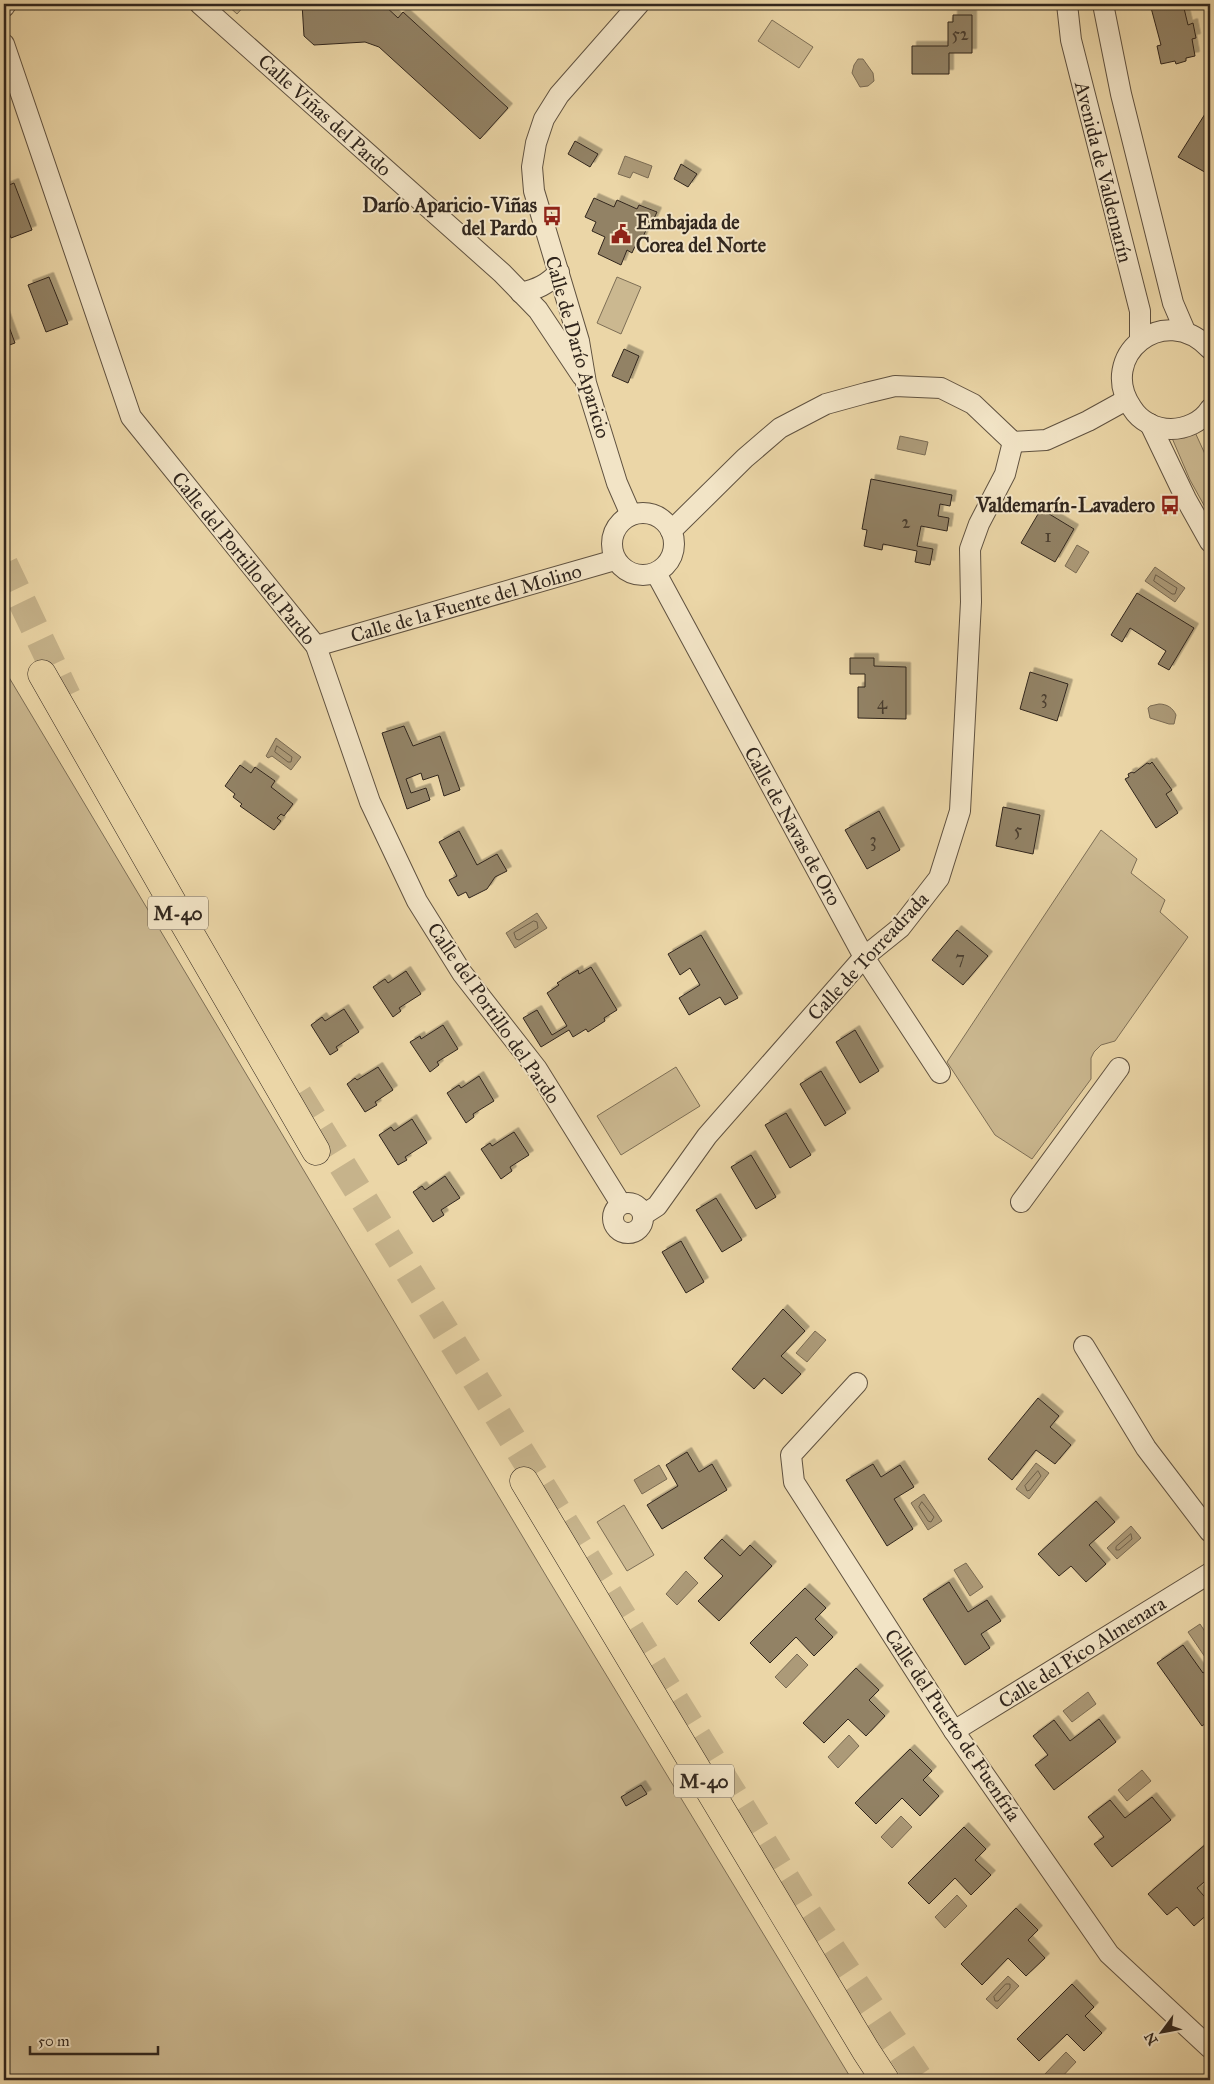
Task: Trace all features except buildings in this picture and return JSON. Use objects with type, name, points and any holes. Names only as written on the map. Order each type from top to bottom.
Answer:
[{"type":"highway","name":"M-40","points":[[42,674],[316,1150]]},
{"type":"highway","name":"M-40","points":[[524,1481],[860,2043],[885,2080]]},
{"type":"street","name":"Calle Viñas del Pardo","points":[[200,4],[502,273],[538,310],[586,383]]},
{"type":"street","name":"Calle de Darío Aparicio","points":[[631,515],[617,482],[586,383],[579,341],[534,191],[532,166],[536,143],[544,119],[559,95],[639,4]]},
{"type":"street","name":"Avenida de Valdemarín","points":[[1067,4],[1071,40],[1140,311],[1140,340]]},
{"type":"street","name":"Avenida de Valdemarín","points":[[1103,4],[1130,132],[1174,303],[1185,332]]},
{"type":"street","name":"Calle del Portillo del Pardo","points":[[4,44],[131,417],[316,646],[370,802],[417,901],[462,973],[537,1069],[621,1204]]},
{"type":"street","points":[[521,293],[544,286],[559,272]]},
{"type":"street","points":[[538,310],[567,299]]},
{"type":"street","points":[[1209,417],[1190,426],[1176,429],[1166,429],[1150,424],[1136,415],[1126,400],[1122,385],[1123,366],[1130,352],[1140,340],[1163,330],[1185,332],[1201,339],[1210,349]]},
{"type":"street","points":[[671,531],[744,458],[780,428],[826,404],[866,392],[895,386],[941,388],[973,404],[1013,442],[1046,440],[1088,421],[1126,400]]},
{"type":"street","points":[[1150,424],[1186,499],[1210,542]]},
{"type":"street","name":"Calle de Torreadrada","points":[[621,1204],[617,1207],[613,1217],[616,1226],[624,1232],[634,1232],[644,1220],[643,1215],[657,1206],[707,1136],[864,957],[900,928],[939,878],[960,811],[971,602],[970,550],[979,524],[1005,474],[1013,442]]},
{"type":"street","points":[[641,512],[652,514],[662,519],[671,531],[674,548],[671,558],[656,573],[638,575],[621,567],[615,560],[611,539],[615,528],[622,520],[631,515],[641,512]]},
{"type":"street","name":"Calle de la Fuente del Molino","points":[[316,646],[615,560]]},
{"type":"street","name":"Calle de Navas de Oro","points":[[656,573],[864,957],[940,1073]]},
{"type":"street","points":[[1021,1202],[1119,1068]]},
{"type":"street","points":[[1084,1346],[1146,1448],[1210,1532]]},
{"type":"street","name":"Calle del Puerto de Fuenfría","points":[[857,1383],[791,1455],[794,1482],[954,1731],[1109,1954],[1210,2048]]},
{"type":"street","name":"Calle del Pico Almenara","points":[[954,1731],[1210,1574]]},
{"type":"shaded area","points":[[226,4],[246,4],[237,14]]},
{"type":"shaded area","points":[[772,20],[813,47],[799,68],[758,41]]},
{"type":"shaded area","points":[[617,277],[641,287],[621,334],[597,323]]},
{"type":"shaded area","points":[[1194,430],[1210,465],[1210,516],[1190,480],[1172,438]]},
{"type":"shaded area","points":[[4,669],[548,1579],[852,2080],[4,2080]]},
{"type":"shaded area","points":[[1101,830],[1137,859],[1131,873],[1165,900],[1160,912],[1188,937],[1115,1041],[1101,1045],[1094,1052],[1091,1058],[1091,1079],[1032,1159],[995,1135],[947,1062]]},
{"type":"shaded area","points":[[676,1067],[700,1106],[621,1155],[597,1116]]},
{"type":"shaded area","points":[[624,1505],[654,1555],[627,1571],[597,1522]]},
{"type":"water","points":[[858,59],[863,59],[873,73],[874,81],[868,86],[860,87],[852,73]]},
{"type":"water","points":[[625,156],[652,166],[648,178],[633,172],[630,178],[618,174]]},
{"type":"water","points":[[900,436],[928,442],[925,455],[897,449]]},
{"type":"water","points":[[1077,545],[1089,552],[1076,573],[1065,566]]},
{"type":"water","points":[[1155,567],[1185,588],[1175,602],[1145,581]]},
{"type":"water","points":[[1159,704],[1173,710],[1176,715],[1174,724],[1150,718],[1148,708]]},
{"type":"water","points":[[276,738],[301,757],[291,770],[272,756],[268,758],[266,756]]},
{"type":"water","points":[[537,913],[547,928],[515,948],[506,933]]},
{"type":"water","points":[[815,1331],[826,1340],[807,1362],[796,1353]]},
{"type":"water","points":[[1036,1463],[1049,1473],[1029,1499],[1016,1489]]},
{"type":"water","points":[[659,1465],[667,1479],[642,1494],[634,1480]]},
{"type":"water","points":[[924,1494],[942,1521],[928,1530],[911,1503]]},
{"type":"water","points":[[1131,1526],[1141,1538],[1117,1559],[1107,1548]]},
{"type":"water","points":[[966,1563],[983,1587],[970,1596],[954,1570]]},
{"type":"water","points":[[686,1571],[698,1583],[677,1605],[666,1594]]},
{"type":"water","points":[[1200,1624],[1210,1639],[1210,1653],[1205,1657],[1188,1632]]},
{"type":"water","points":[[797,1654],[808,1665],[786,1688],[775,1677]]},
{"type":"water","points":[[1088,1692],[1096,1704],[1072,1722],[1063,1711]]},
{"type":"water","points":[[849,1735],[859,1746],[838,1768],[828,1757]]},
{"type":"water","points":[[1142,1770],[1151,1781],[1127,1801],[1118,1790]]},
{"type":"water","points":[[901,1816],[912,1827],[892,1848],[881,1837]]},
{"type":"water","points":[[957,1895],[967,1906],[945,1928],[935,1917]]},
{"type":"water","points":[[1008,1976],[1019,1986],[997,2009],[986,1999]]},
{"type":"water","points":[[1066,2052],[1076,2062],[1059,2080],[1050,2080],[1044,2075]]},
{"type":"tunnel","points":[[4,564],[67,696]]},
{"type":"tunnel","points":[[298,1094],[804,1908],[920,2080]]},
{"type":"place","name":"Darío Aparicio-Viñas del Pardo","points":[[552,216]]},
{"type":"place","name":"Embajada de Corea del Norte","points":[[621,234]]},
{"type":"place","name":"Valdemarín-Lavadero","points":[[1170,505]]}]
